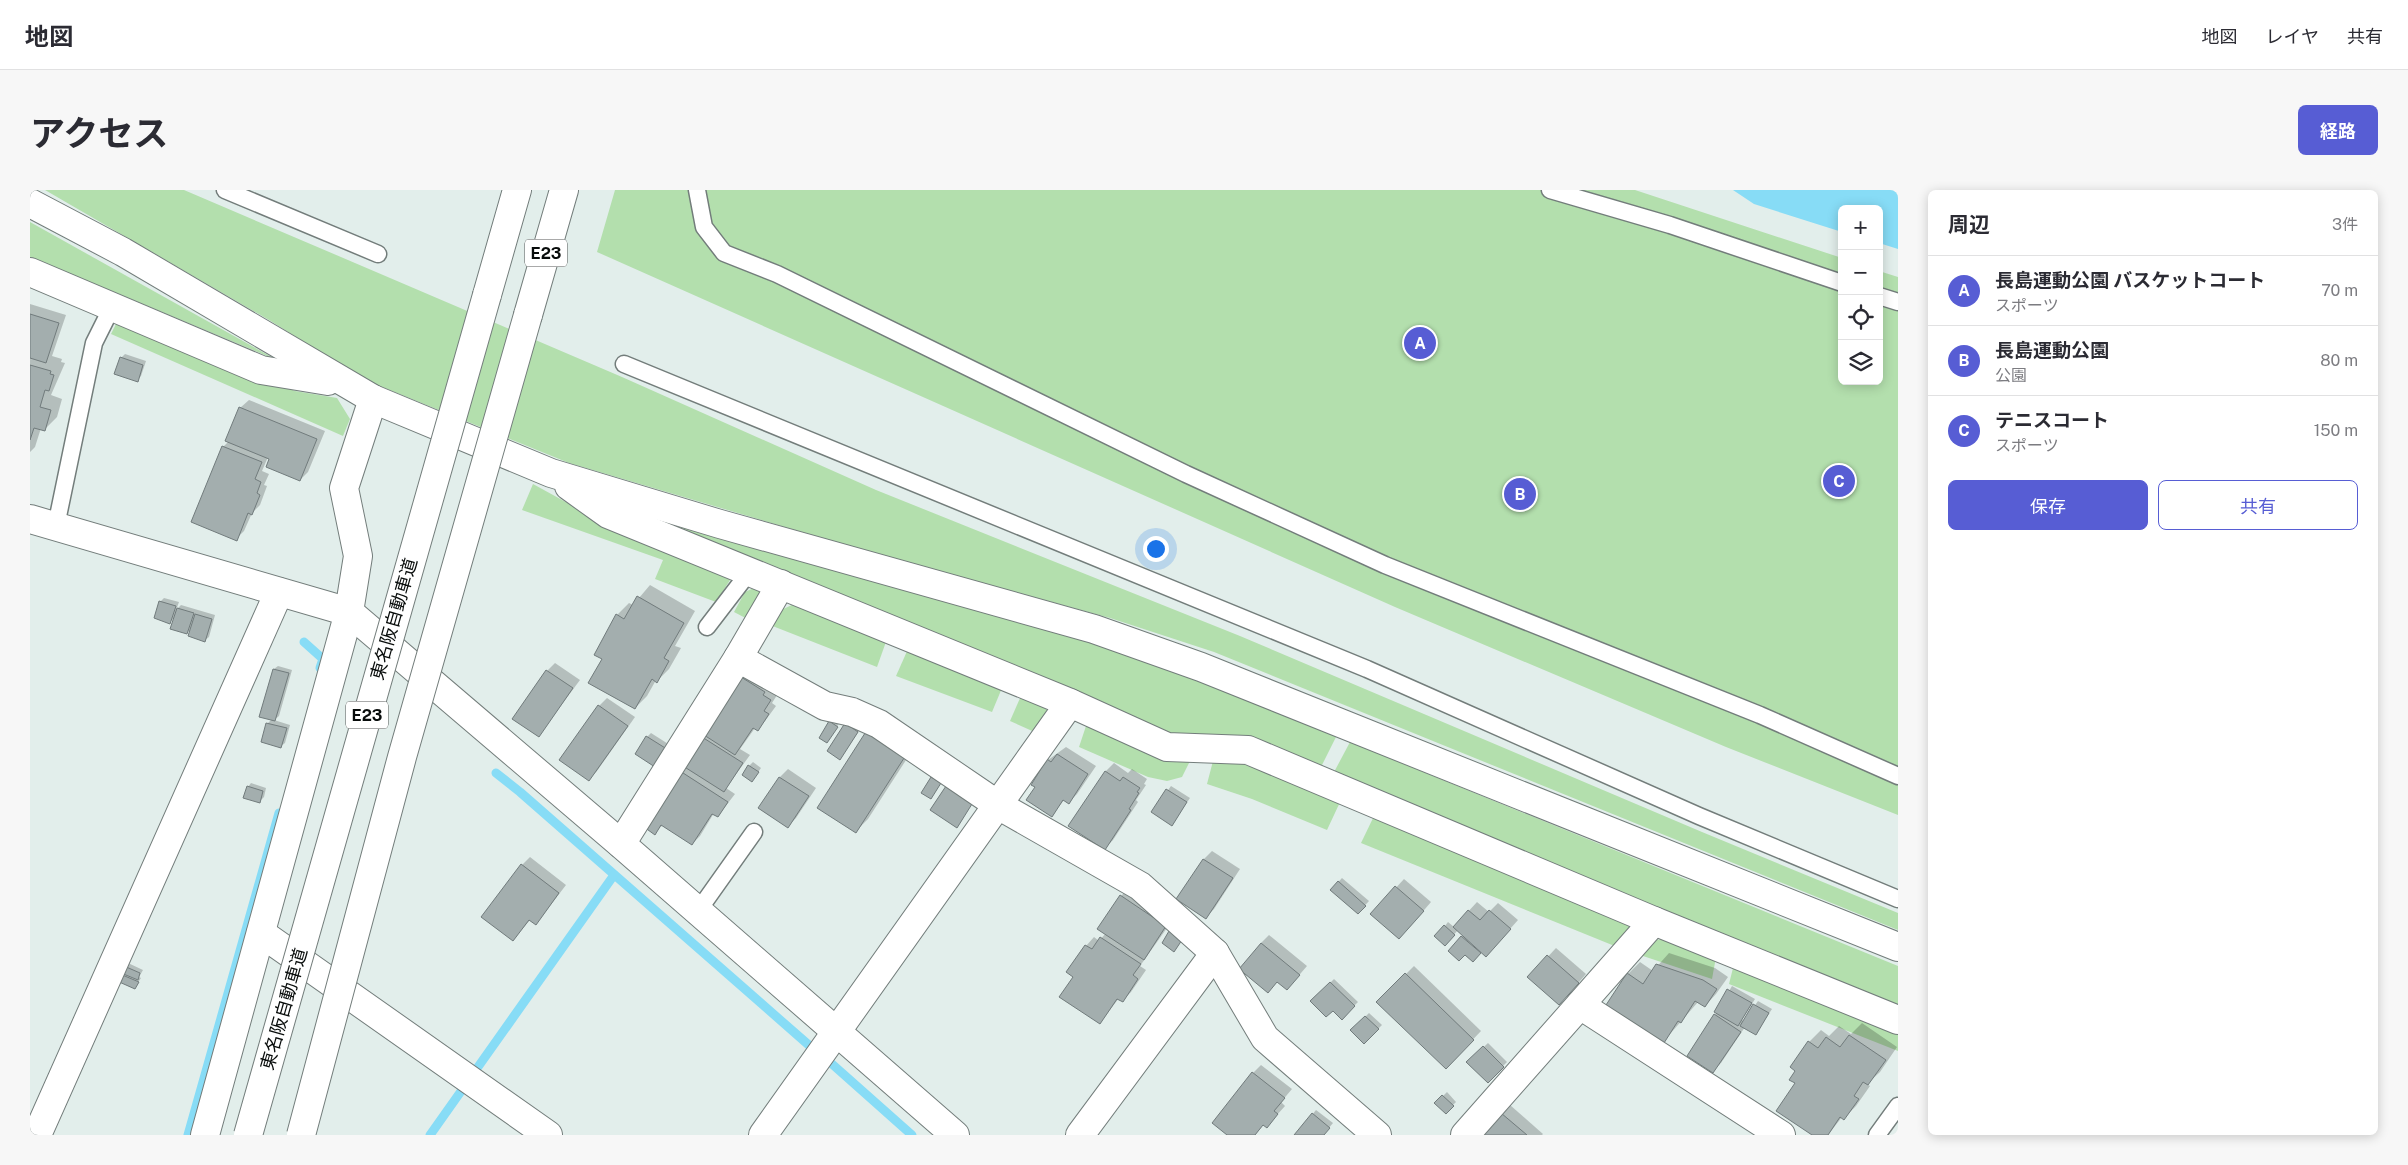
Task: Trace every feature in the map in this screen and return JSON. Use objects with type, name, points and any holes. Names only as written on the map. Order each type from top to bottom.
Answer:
[{"type":"main road","name":"東名阪自動車道","points":[[248,1135],[517,190]]},
{"type":"main road","name":"E23","points":[[301,1135],[402,757],[564,190]]},
{"type":"main road","points":[[30,203],[123,252],[344,384],[373,399],[551,474],[729,527],[1094,629],[1192,664],[1898,947]]},
{"type":"main road","points":[[30,272],[113,305],[260,370],[344,384]]},
{"type":"main road","points":[[205,1135],[349,612],[358,556],[344,488],[373,399]]},
{"type":"main road","points":[[551,474],[608,514],[1070,703],[1167,747],[1248,750],[1654,921],[1898,1020]]},
{"type":"main road","points":[[30,519],[349,612],[621,844],[954,1135]]},
{"type":"main road","points":[[621,844],[738,658],[781,584]]},
{"type":"main road","points":[[36,1135],[279,592]]},
{"type":"main road","points":[[738,658],[824,706],[852,712],[879,724],[998,805],[1140,886],[1215,953],[1265,1038],[1377,1135]]},
{"type":"main road","points":[[763,1135],[1070,703]]},
{"type":"main road","points":[[1465,1135],[1654,921]]},
{"type":"main road","points":[[261,933],[548,1135]]},
{"type":"main road","points":[[1080,1135],[1215,953]]},
{"type":"main road","points":[[1580,1005],[1781,1135]]},
{"type":"lane","points":[[225,190],[378,254]]},
{"type":"lane","points":[[697,190],[704,228],[724,253],[777,274],[1186,474],[1385,565],[1760,715],[1898,776]]},
{"type":"lane","points":[[1550,190],[1670,225],[1838,282]]},
{"type":"lane","points":[[1883,297],[1898,302]]},
{"type":"lane","points":[[56,526],[94,343],[113,305]]},
{"type":"lane","points":[[624,364],[1367,668],[1698,816],[1898,898]]},
{"type":"lane","points":[[707,627],[750,572]]},
{"type":"lane","points":[[698,911],[754,832]]},
{"type":"lane","points":[[1877,1135],[1898,1106]]},
{"type":"green space","points":[[45,190],[184,190],[622,377],[876,490],[1240,636],[1898,913],[1898,930],[1214,652],[1110,618],[859,549],[569,463],[365,380],[269,320]]},
{"type":"green space","points":[[615,190],[1635,190],[1838,257],[1838,385],[1883,385],[1883,272],[1898,277],[1898,815],[1726,747],[1395,607],[597,252]]},
{"type":"green space","points":[[30,222],[277,360],[30,257]]},
{"type":"green space","points":[[120,316],[295,391],[337,398],[350,419],[343,436],[111,334]]},
{"type":"green space","points":[[533,484],[604,523],[725,573],[730,580],[716,602],[655,579],[663,560],[522,510]]},
{"type":"green space","points":[[641,515],[1089,642],[1196,680],[1337,735],[1320,769],[1172,738]]},
{"type":"green space","points":[[758,586],[764,589],[755,623],[734,612],[745,592]]},
{"type":"green space","points":[[796,603],[887,639],[877,667],[770,625],[777,612]]},
{"type":"green space","points":[[908,649],[1002,688],[992,712],[896,676]]},
{"type":"green space","points":[[1021,696],[1045,706],[1050,720],[1039,734],[1010,721]]},
{"type":"green space","points":[[1087,723],[1192,757],[1182,777],[1167,781],[1148,777],[1079,747]]},
{"type":"green space","points":[[1350,742],[1898,966],[1898,1011],[1333,774]]},
{"type":"green space","points":[[1213,761],[1256,764],[1341,800],[1327,830],[1252,799],[1207,784]]},
{"type":"green space","points":[[1375,814],[1629,919],[1634,933],[1622,949],[1361,843]]},
{"type":"green space","points":[[1669,939],[1716,957],[1712,979],[1640,955],[1652,940]]},
{"type":"green space","points":[[1734,964],[1898,1031],[1898,1051],[1729,984]]},
{"type":"water","points":[[1733,190],[1898,190],[1898,249],[1883,244],[1883,205],[1838,205],[1838,231],[1754,204]]},
{"type":"building","points":[[30,314],[59,323],[46,363],[30,358]]},
{"type":"building","points":[[120,357],[143,365],[138,382],[114,374]]},
{"type":"building","points":[[30,365],[51,371],[50,374],[54,375],[49,391],[45,390],[40,407],[51,410],[45,431],[34,428],[30,440]]},
{"type":"building","points":[[239,407],[317,439],[300,481],[266,467],[269,459],[225,441]]},
{"type":"building","points":[[222,446],[262,462],[255,479],[261,482],[257,493],[260,495],[252,515],[248,513],[237,541],[191,522]]},
{"type":"building","points":[[637,596],[684,623],[664,658],[669,661],[657,683],[652,679],[635,709],[588,683],[602,659],[594,655],[616,614],[624,619]]},
{"type":"building","points":[[159,601],[176,606],[170,624],[154,618]]},
{"type":"building","points":[[177,608],[194,613],[187,634],[170,629]]},
{"type":"building","points":[[195,614],[212,619],[205,642],[188,636]]},
{"type":"building","points":[[273,669],[289,673],[275,721],[259,717]]},
{"type":"building","points":[[546,670],[573,688],[539,737],[512,719]]},
{"type":"building","points":[[741,677],[765,692],[763,695],[771,700],[764,711],[769,714],[758,731],[753,728],[735,755],[704,735]]},
{"type":"building","points":[[598,705],[628,726],[589,781],[559,760]]},
{"type":"building","points":[[829,721],[838,727],[827,743],[819,738]]},
{"type":"building","points":[[266,723],[287,728],[281,748],[261,742]]},
{"type":"building","points":[[845,723],[858,732],[840,760],[827,751]]},
{"type":"building","points":[[867,730],[906,755],[856,833],[817,808]]},
{"type":"building","points":[[646,736],[670,751],[658,769],[635,754]]},
{"type":"building","points":[[702,737],[743,763],[724,792],[683,766]]},
{"type":"building","points":[[1057,754],[1088,774],[1069,804],[1063,800],[1052,817],[1026,800],[1035,787],[1031,785],[1047,759],[1051,762]]},
{"type":"building","points":[[748,765],[759,772],[752,782],[742,775]]},
{"type":"building","points":[[680,771],[728,802],[718,817],[712,814],[692,845],[661,825],[655,835],[644,827]]},
{"type":"building","points":[[1105,771],[1120,781],[1123,777],[1140,788],[1129,809],[1131,810],[1105,850],[1068,826]]},
{"type":"building","points":[[779,777],[809,796],[788,828],[758,808]]},
{"type":"building","points":[[931,777],[941,783],[931,799],[921,793]]},
{"type":"building","points":[[247,786],[263,791],[260,803],[243,798]]},
{"type":"building","points":[[946,786],[972,804],[957,828],[930,810]]},
{"type":"building","points":[[1166,789],[1187,802],[1172,826],[1151,812]]},
{"type":"building","points":[[1203,859],[1233,878],[1206,919],[1176,899]]},
{"type":"building","points":[[521,864],[559,893],[536,925],[529,920],[513,941],[481,917]]},
{"type":"building","points":[[1338,881],[1366,906],[1358,914],[1330,890]]},
{"type":"building","points":[[1395,886],[1424,911],[1399,939],[1370,914]]},
{"type":"building","points":[[1120,895],[1166,926],[1144,960],[1097,929]]},
{"type":"building","points":[[1468,910],[1480,920],[1489,910],[1511,929],[1486,957],[1453,927]]},
{"type":"building","points":[[1444,925],[1455,935],[1445,946],[1434,936]]},
{"type":"building","points":[[1169,931],[1182,940],[1174,952],[1162,943]]},
{"type":"building","points":[[1461,936],[1481,953],[1473,962],[1465,955],[1459,961],[1448,951]]},
{"type":"building","points":[[1100,937],[1141,964],[1133,975],[1138,979],[1123,1002],[1117,999],[1100,1024],[1059,997],[1073,977],[1066,972],[1085,945],[1092,949]]},
{"type":"building","points":[[1261,943],[1300,975],[1287,990],[1277,982],[1268,993],[1239,969]]},
{"type":"building","points":[[1547,955],[1579,983],[1559,1005],[1527,977]]},
{"type":"building","points":[[1656,964],[1703,980],[1717,989],[1705,1007],[1695,1001],[1681,1023],[1678,1021],[1664,1043],[1606,1005],[1627,973],[1643,984]]},
{"type":"building","points":[[124,966],[140,973],[138,980],[121,973]]},
{"type":"building","points":[[1405,973],[1474,1040],[1446,1069],[1376,1002]]},
{"type":"building","points":[[120,974],[139,982],[135,989],[117,981]]},
{"type":"building","points":[[1330,982],[1355,1006],[1342,1020],[1333,1011],[1326,1017],[1310,1001]]},
{"type":"building","points":[[1727,989],[1752,1003],[1738,1026],[1714,1012]]},
{"type":"building","points":[[1753,1004],[1769,1013],[1756,1035],[1740,1026]]},
{"type":"building","points":[[1714,1014],[1741,1032],[1713,1073],[1687,1056]]},
{"type":"building","points":[[1365,1016],[1379,1029],[1364,1044],[1350,1030]]},
{"type":"building","points":[[1849,1035],[1886,1060],[1868,1085],[1863,1082],[1854,1096],[1859,1099],[1844,1120],[1840,1117],[1828,1135],[1812,1135],[1776,1111],[1795,1083],[1789,1080],[1795,1071],[1790,1067],[1808,1041],[1818,1048],[1826,1037],[1840,1047]]},
{"type":"building","points":[[1483,1046],[1504,1067],[1488,1083],[1466,1062]]},
{"type":"building","points":[[1252,1072],[1285,1098],[1274,1111],[1278,1114],[1267,1128],[1263,1125],[1255,1135],[1227,1135],[1212,1123]]},
{"type":"building","points":[[1442,1095],[1454,1106],[1446,1114],[1434,1103]]},
{"type":"building","points":[[1312,1113],[1330,1128],[1324,1135],[1294,1135]]},
{"type":"building","points":[[1501,1113],[1527,1135],[1480,1135]]},
{"type":"waterway","points":[[304,642],[323,659],[320,668]]},
{"type":"waterway","points":[[496,773],[811,1047]]},
{"type":"waterway","points":[[188,1135],[279,813]]},
{"type":"waterway","points":[[473,1074],[614,875]]},
{"type":"waterway","points":[[832,1064],[912,1135]]},
{"type":"waterway","points":[[430,1135],[464,1087]]},
{"type":"place","name":"長島運動公園 バスケットコート","points":[[1420,343]]},
{"type":"place","name":"テニスコート","points":[[1839,481]]},
{"type":"place","name":"長島運動公園","points":[[1520,494]]}]
